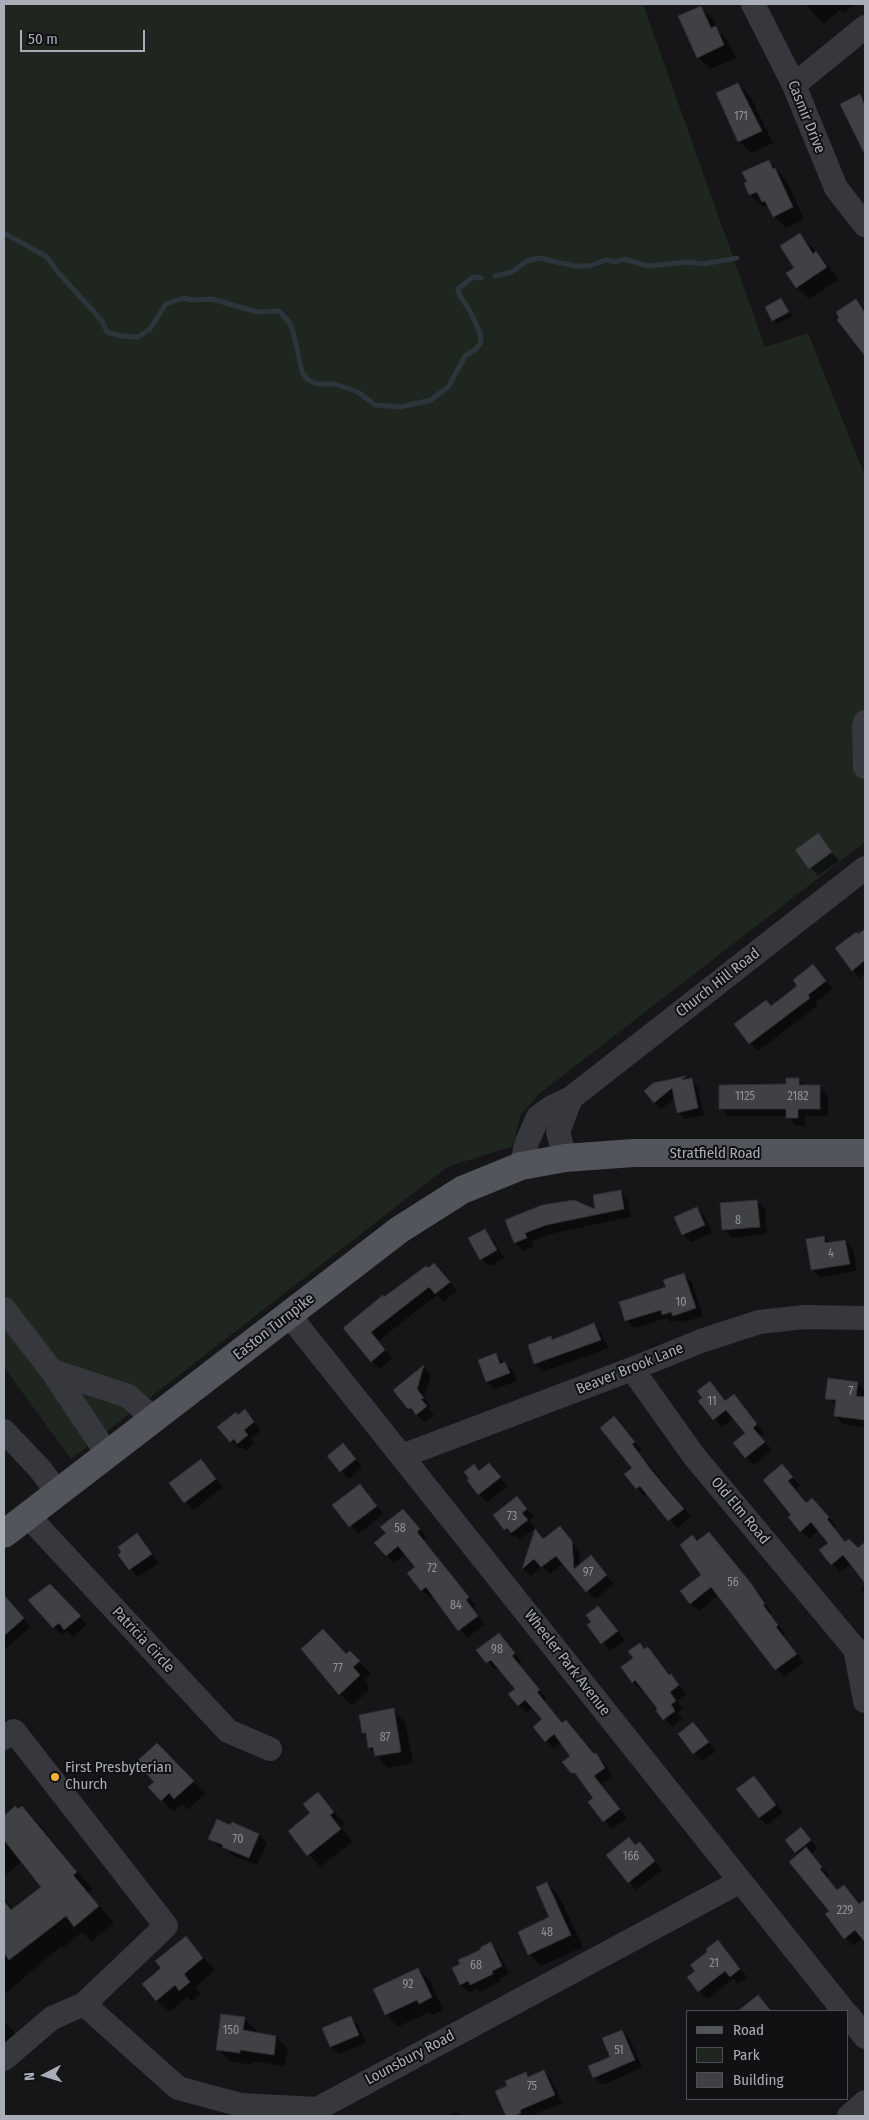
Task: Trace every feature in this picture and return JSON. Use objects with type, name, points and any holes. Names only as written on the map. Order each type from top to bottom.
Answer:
[{"type":"main road","name":"Stratfield Road","points":[[565,1158],[633,1154],[865,1153]]},
{"type":"main road","name":"Easton Turnpike","points":[[4,1534],[399,1230],[462,1190],[521,1166],[565,1158]]},
{"type":"street","name":"Casmir Drive","points":[[753,4],[794,85],[836,188],[865,225]]},
{"type":"street","points":[[794,85],[865,27]]},
{"type":"street","points":[[865,722],[865,767]]},
{"type":"street","name":"Church Hill Road","points":[[521,1166],[527,1142],[538,1117],[552,1106],[571,1098],[865,868]]},
{"type":"street","points":[[565,1158],[558,1132],[571,1098]]},
{"type":"street","points":[[4,1309],[52,1371],[108,1455]]},
{"type":"street","name":"Wheeler Park Avenue","points":[[289,1315],[739,1882],[843,2010]]},
{"type":"street","name":"Beaver Brook Lane","points":[[402,1456],[701,1341],[759,1322],[805,1317],[865,1318]]},
{"type":"street","name":"Old Elm Road","points":[[632,1369],[694,1456],[860,1655],[865,1701]]},
{"type":"street","points":[[52,1371],[128,1396],[154,1419]]},
{"type":"street","points":[[4,1431],[40,1469],[58,1493]]},
{"type":"street","name":"Patricia Circle","points":[[28,1516],[228,1730],[270,1749]]},
{"type":"street","points":[[4,1738],[14,1731],[166,1926],[84,2004],[52,2018],[4,2059]]},
{"type":"street","name":"Lounsbury Road","points":[[84,2004],[178,2088],[241,2105],[312,2112],[739,1882]]},
{"type":"street","points":[[849,2016],[865,2037]]},
{"type":"street","points":[[849,2116],[865,2102]]},
{"type":"green space","points":[[4,4],[643,4],[765,347],[808,333],[865,476],[865,842],[539,1094],[520,1116],[513,1146],[447,1167],[71,1459],[4,1367]]},
{"type":"building","points":[[701,6],[711,28],[716,26],[724,45],[697,58],[678,16]]},
{"type":"building","points":[[738,83],[762,131],[738,142],[716,93]]},
{"type":"building","points":[[860,94],[865,106],[865,155],[840,104]]},
{"type":"building","points":[[769,160],[773,169],[775,168],[793,207],[773,217],[765,201],[762,202],[757,192],[749,195],[744,183],[747,182],[742,172]]},
{"type":"building","points":[[800,233],[813,254],[816,251],[827,267],[796,288],[786,273],[794,268],[780,246]]},
{"type":"building","points":[[781,298],[789,312],[772,321],[765,307]]},
{"type":"building","points":[[856,299],[865,313],[865,356],[837,320],[839,318],[836,312]]},
{"type":"building","points":[[818,833],[832,852],[809,869],[795,850]]},
{"type":"building","points":[[865,929],[865,960],[852,971],[835,948],[856,932],[858,934]]},
{"type":"building","points":[[813,964],[826,981],[808,995],[810,998],[749,1044],[734,1024],[766,1000],[771,1006],[797,986],[793,980]]},
{"type":"building","points":[[686,1076],[681,1080],[692,1078],[698,1108],[677,1113],[672,1088],[654,1103],[644,1091],[653,1083]]},
{"type":"building","points":[[786,1078],[799,1078],[799,1085],[820,1085],[820,1109],[798,1109],[798,1118],[786,1118],[786,1109],[719,1109],[719,1085],[786,1084]]},
{"type":"building","points":[[621,1190],[624,1209],[546,1225],[525,1233],[527,1238],[514,1243],[505,1220],[542,1205],[574,1200],[595,1209],[593,1195]]},
{"type":"building","points":[[757,1200],[760,1227],[722,1230],[720,1203]]},
{"type":"building","points":[[697,1207],[705,1225],[682,1235],[674,1217]]},
{"type":"building","points":[[485,1229],[497,1250],[480,1260],[468,1238]]},
{"type":"building","points":[[824,1236],[825,1243],[845,1240],[850,1264],[811,1270],[806,1239]]},
{"type":"building","points":[[434,1263],[450,1282],[435,1294],[429,1287],[371,1332],[385,1350],[371,1362],[343,1328],[383,1295],[384,1297],[426,1266],[428,1268]]},
{"type":"building","points":[[684,1273],[696,1308],[673,1316],[671,1312],[662,1315],[661,1310],[625,1321],[619,1302],[666,1287],[663,1280]]},
{"type":"building","points":[[594,1323],[601,1340],[534,1364],[528,1345],[551,1336],[552,1340]]},
{"type":"building","points":[[496,1353],[500,1364],[505,1362],[510,1373],[486,1382],[478,1360]]},
{"type":"building","points":[[424,1365],[417,1389],[424,1398],[421,1399],[427,1406],[416,1415],[411,1408],[408,1409],[393,1390]]},
{"type":"building","points":[[828,1378],[858,1382],[856,1396],[865,1397],[865,1420],[834,1416],[836,1400],[825,1399]]},
{"type":"building","points":[[710,1381],[725,1401],[734,1394],[757,1424],[753,1428],[765,1442],[745,1458],[733,1443],[745,1433],[726,1410],[713,1420],[698,1401],[702,1398],[697,1391]]},
{"type":"building","points":[[245,1409],[254,1422],[244,1430],[248,1435],[237,1444],[234,1439],[230,1442],[217,1427],[236,1412],[238,1415]]},
{"type":"building","points":[[614,1416],[635,1442],[632,1444],[652,1471],[684,1509],[668,1521],[640,1486],[636,1489],[624,1474],[632,1468],[600,1428]]},
{"type":"building","points":[[343,1443],[356,1459],[340,1472],[327,1456]]},
{"type":"building","points":[[201,1459],[216,1479],[184,1503],[169,1483]]},
{"type":"building","points":[[489,1463],[501,1477],[478,1495],[467,1480],[469,1479],[464,1472],[474,1464],[479,1471]]},
{"type":"building","points":[[782,1464],[793,1477],[788,1481],[806,1503],[812,1498],[829,1517],[827,1519],[845,1542],[849,1539],[858,1548],[865,1542],[865,1583],[843,1555],[831,1565],[819,1550],[828,1543],[811,1522],[800,1532],[788,1517],[791,1515],[763,1480]]},
{"type":"building","points":[[360,1484],[377,1506],[349,1527],[332,1505]]},
{"type":"building","points":[[517,1496],[527,1509],[522,1513],[528,1520],[511,1533],[507,1528],[504,1530],[493,1515]]},
{"type":"building","points":[[403,1509],[420,1529],[417,1532],[469,1597],[466,1600],[478,1616],[458,1631],[426,1587],[421,1591],[407,1573],[415,1567],[398,1546],[386,1556],[374,1543],[386,1533],[380,1527]]},
{"type":"building","points":[[560,1526],[572,1541],[574,1569],[591,1555],[607,1575],[586,1592],[556,1556],[541,1567],[534,1559],[522,1569],[535,1529],[543,1539]]},
{"type":"building","points":[[709,1532],[750,1582],[765,1604],[763,1605],[778,1625],[776,1627],[797,1654],[775,1670],[711,1587],[690,1604],[680,1591],[701,1575],[680,1545],[692,1535],[697,1541]]},
{"type":"building","points":[[137,1533],[152,1554],[129,1570],[118,1555],[121,1552],[118,1547]]},
{"type":"building","points":[[50,1584],[81,1616],[64,1630],[59,1623],[53,1628],[28,1600]]},
{"type":"building","points":[[4,1595],[24,1618],[4,1636]]},
{"type":"building","points":[[598,1606],[618,1631],[601,1644],[587,1625],[591,1622],[586,1615]]},
{"type":"building","points":[[323,1629],[346,1654],[350,1651],[360,1661],[353,1667],[360,1675],[339,1695],[301,1649]]},
{"type":"building","points":[[499,1633],[515,1653],[512,1656],[540,1690],[537,1692],[562,1723],[566,1720],[593,1753],[597,1754],[605,1768],[594,1776],[620,1809],[603,1822],[588,1802],[593,1798],[575,1773],[571,1773],[562,1762],[570,1756],[554,1734],[545,1742],[533,1727],[542,1719],[525,1700],[518,1706],[508,1694],[515,1689],[491,1660],[486,1663],[476,1650]]},
{"type":"building","points":[[640,1643],[644,1649],[648,1647],[679,1685],[670,1692],[676,1701],[671,1704],[675,1711],[663,1720],[656,1711],[657,1708],[635,1680],[632,1683],[621,1667],[633,1658],[628,1651]]},
{"type":"building","points":[[394,1708],[401,1752],[375,1756],[373,1747],[368,1748],[366,1733],[362,1733],[359,1715]]},
{"type":"building","points":[[693,1722],[709,1742],[693,1754],[678,1734]]},
{"type":"building","points":[[157,1743],[194,1781],[174,1799],[169,1793],[161,1801],[148,1787],[154,1782],[136,1762]]},
{"type":"building","points":[[754,1776],[776,1805],[759,1818],[736,1789]]},
{"type":"building","points":[[318,1792],[334,1812],[330,1815],[341,1829],[307,1856],[288,1831],[310,1813],[303,1804]]},
{"type":"building","points":[[15,1806],[18,1809],[22,1806],[77,1872],[73,1875],[99,1906],[74,1927],[66,1916],[9,1960],[4,1953],[4,1901],[11,1910],[41,1887],[4,1840],[4,1816]]},
{"type":"building","points":[[217,1819],[230,1825],[232,1822],[259,1834],[249,1858],[208,1839]]},
{"type":"building","points":[[801,1827],[811,1840],[795,1853],[785,1840]]},
{"type":"building","points":[[629,1837],[635,1845],[640,1842],[655,1861],[628,1883],[606,1855]]},
{"type":"building","points":[[806,1847],[822,1867],[820,1869],[837,1890],[844,1885],[859,1904],[865,1900],[865,1942],[855,1930],[844,1939],[825,1914],[829,1911],[789,1862]]},
{"type":"building","points":[[547,1882],[571,1935],[528,1955],[518,1932],[549,1917],[536,1887]]},
{"type":"building","points":[[186,1936],[203,1958],[184,1974],[190,1982],[179,1991],[175,1985],[156,2001],[142,1984],[161,1968],[155,1961]]},
{"type":"building","points":[[718,1940],[740,1969],[730,1977],[725,1971],[698,1992],[687,1977],[695,1971],[690,1965],[707,1952],[706,1949]]},
{"type":"building","points":[[491,1942],[502,1966],[492,1971],[493,1974],[470,1985],[468,1981],[460,1985],[452,1968],[460,1964],[458,1960],[480,1950],[481,1947]]},
{"type":"building","points":[[418,1968],[432,1997],[419,2004],[417,2000],[385,2015],[373,1989]]},
{"type":"building","points":[[758,1995],[770,2010],[739,2010]]},
{"type":"building","points":[[221,2014],[245,2017],[243,2030],[276,2036],[274,2055],[240,2050],[240,2053],[216,2050]]},
{"type":"building","points":[[351,2016],[359,2035],[330,2047],[322,2028]]},
{"type":"building","points":[[622,2030],[635,2060],[593,2078],[588,2066],[610,2057],[602,2038]]},
{"type":"building","points":[[544,2070],[555,2095],[520,2110],[521,2113],[514,2116],[506,2116],[495,2091],[507,2086],[505,2081],[526,2072],[528,2077]]},
{"type":"waterway","points":[[4,233],[47,257],[57,271],[102,321],[107,332],[122,336],[138,337],[150,329],[166,304],[184,298],[192,300],[212,299],[257,312],[279,311],[289,322],[293,331],[302,372],[308,380],[317,384],[335,384],[358,392],[375,405],[401,407],[431,400],[449,386],[465,356],[475,350],[481,343],[480,333],[458,289],[473,277],[481,278]]},
{"type":"waterway","points":[[495,276],[512,272],[527,261],[539,258],[575,266],[589,266],[606,260],[616,262],[624,259],[648,266],[688,262],[703,264],[737,258]]},
{"type":"place","name":"First Presbyterian Church","points":[[55,1777]]}]
